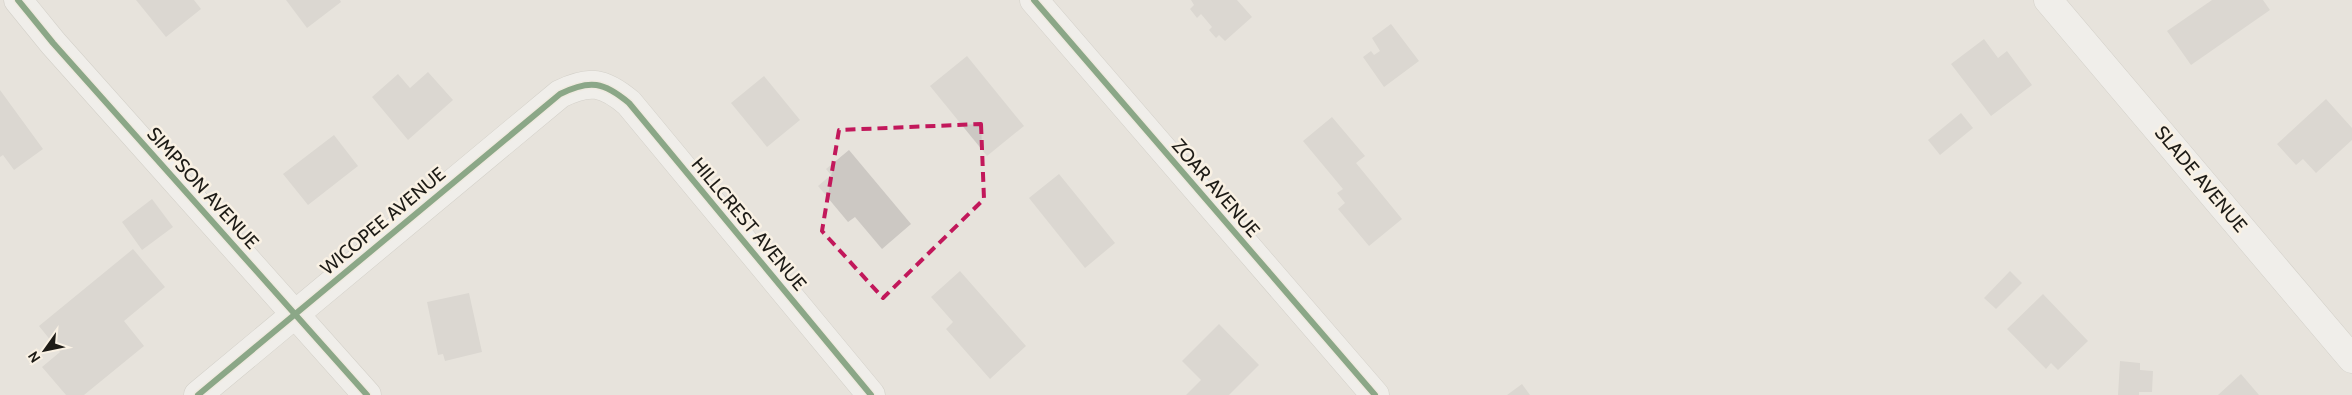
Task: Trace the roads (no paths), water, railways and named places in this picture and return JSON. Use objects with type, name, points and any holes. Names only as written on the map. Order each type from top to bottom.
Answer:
[{"type":"street","name":"SIMPSON AVENUE","points":[[18,0],[53,43],[367,395]]},
{"type":"street","name":"ZOAR AVENUE","points":[[1034,0],[1375,395]]},
{"type":"street","name":"SLADE AVENUE","points":[[2048,0],[2352,359]]},
{"type":"street","name":"WICOPEE AVENUE","points":[[198,395],[560,94],[577,86],[594,84]]},
{"type":"street","name":"HILLCREST AVENUE","points":[[594,84],[615,91],[629,103],[871,395]]}]
